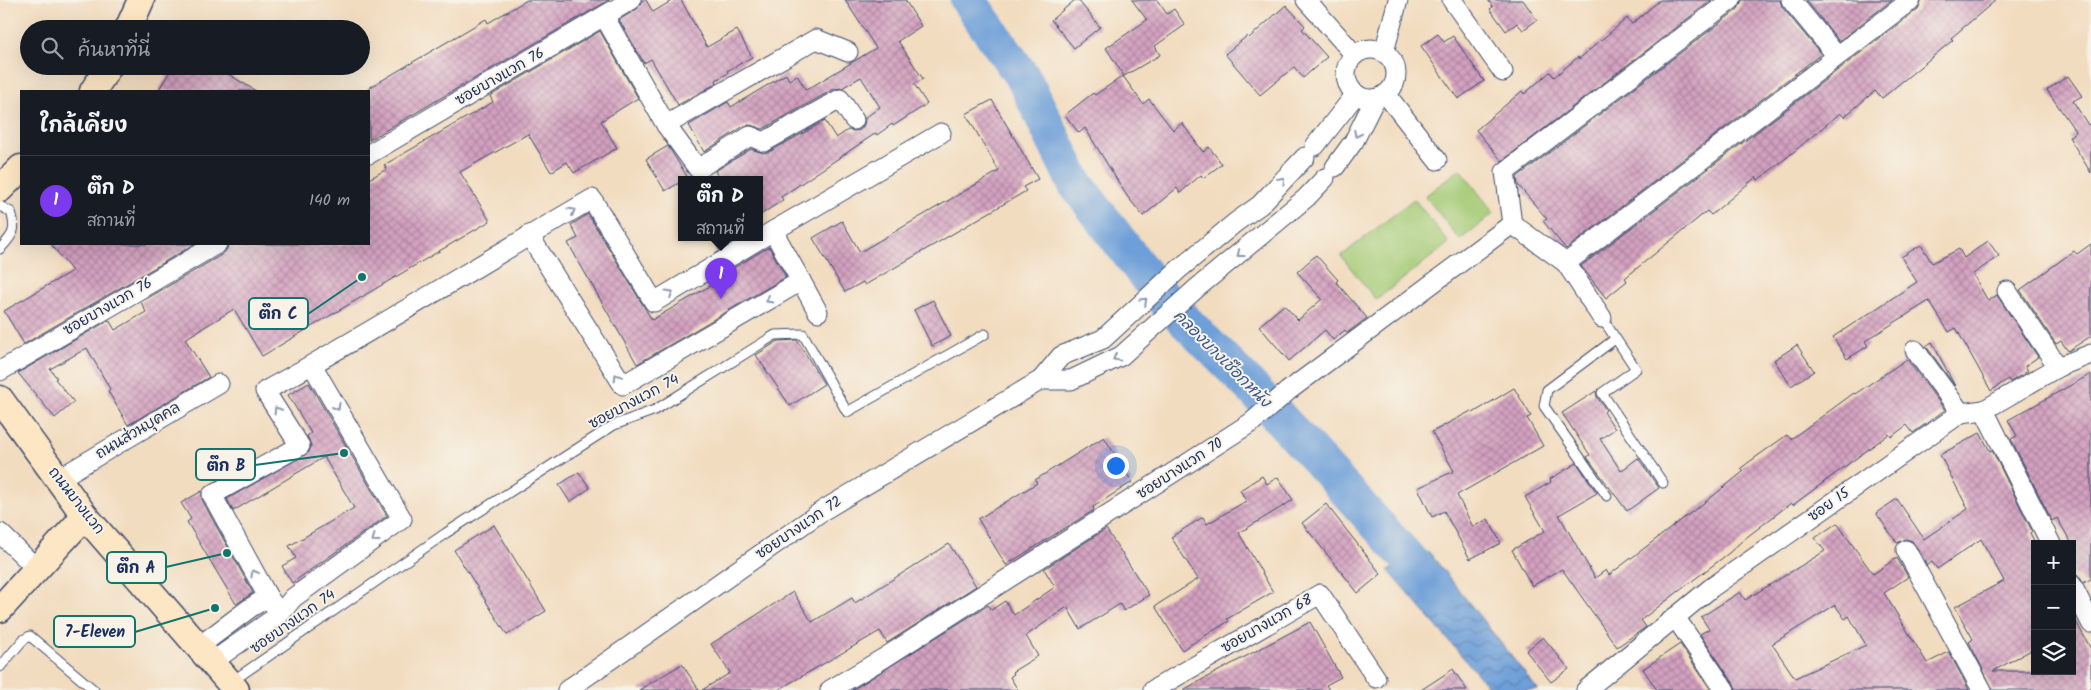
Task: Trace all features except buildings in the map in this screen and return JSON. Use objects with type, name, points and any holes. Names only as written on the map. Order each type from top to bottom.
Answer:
[{"type":"main road","points":[[132,20],[141,0]]},
{"type":"main road","points":[[94,90],[103,75]]},
{"type":"main road","points":[[0,189],[20,169]]},
{"type":"main road","name":"ถนนบางแวก","points":[[0,399],[85,516],[205,655],[229,688]]},
{"type":"main road","points":[[0,610],[85,516]]},
{"type":"street","name":"ซอยบางแวก 76","points":[[370,153],[631,0]]},
{"type":"street","points":[[1306,0],[1354,54]]},
{"type":"street","points":[[1384,52],[1398,0]]},
{"type":"street","points":[[1452,0],[1503,72]]},
{"type":"street","points":[[1602,318],[1566,263],[1512,224],[1506,172],[1731,0]]},
{"type":"street","points":[[1791,0],[1837,56]]},
{"type":"street","points":[[1566,263],[1910,0]]},
{"type":"street","points":[[604,16],[666,125],[698,169],[750,136],[764,142],[840,99],[854,120]]},
{"type":"street","points":[[666,125],[816,39],[848,52]]},
{"type":"street","points":[[1041,380],[1071,380],[1121,356],[1197,288],[1277,223],[1330,172],[1354,141],[1381,97],[1394,85],[1396,70],[1394,62],[1384,52],[1374,48],[1366,48],[1354,54],[1347,65],[1345,74],[1347,82],[1356,94],[1366,99],[1381,97]]},
{"type":"street","points":[[1041,380],[1062,356],[1103,339],[1178,270],[1236,222],[1260,205],[1310,151],[1356,94]]},
{"type":"street","points":[[1381,97],[1437,160]]},
{"type":"street","points":[[763,237],[941,133]]},
{"type":"street","points":[[280,614],[268,598],[212,495],[300,446],[266,391],[592,199],[654,302],[756,241]]},
{"type":"street","name":"ซอยบางแวก 70","points":[[830,690],[884,658],[1252,422],[1288,391],[1512,224]]},
{"type":"street","points":[[773,231],[815,305]]},
{"type":"street","points":[[530,235],[623,385],[801,281]]},
{"type":"street","name":"ซอยบางแวก 76","points":[[0,371],[214,245]]},
{"type":"street","points":[[2007,291],[2058,367]]},
{"type":"street","points":[[1915,350],[1961,413]]},
{"type":"street","name":"ซอย 15","points":[[1586,690],[1711,588],[1961,413],[1984,410],[2058,367],[2091,354]]},
{"type":"street","points":[[205,655],[280,614],[293,598],[402,519],[312,365]]},
{"type":"street","name":"ซอยบางแวก 72","points":[[567,690],[822,511],[1041,380]]},
{"type":"street","name":"ถนนส่วนบุคคล","points":[[58,479],[218,384]]},
{"type":"street","points":[[1984,410],[2049,540]]},
{"type":"street","points":[[0,533],[37,569]]},
{"type":"street","points":[[1906,550],[1982,690]]},
{"type":"street","points":[[2076,593],[2091,623]]},
{"type":"street","name":"ซอยบางแวก 68","points":[[1153,690],[1320,594],[1376,678]]},
{"type":"street","points":[[205,655],[250,608],[268,598]]},
{"type":"street","points":[[1675,616],[1725,690]]},
{"type":"lane","points":[[0,206],[11,212],[14,228],[11,237],[0,249]]},
{"type":"lane","points":[[1602,318],[1636,369],[1602,393],[1663,483]]},
{"type":"lane","name":"ซอยบางแวก 74","points":[[229,688],[446,534],[614,425],[655,410],[775,335],[803,334],[848,412],[985,334]]},
{"type":"lane","points":[[1607,496],[1544,406],[1547,390],[1615,339]]},
{"type":"lane","points":[[0,666],[22,640],[30,636],[94,690]]},
{"type":"green space","points":[[1460,169],[1494,213],[1460,240],[1425,196]]},
{"type":"green space","points":[[1414,199],[1449,243],[1376,300],[1341,256]]},
{"type":"water","points":[[1429,552],[1538,690],[1491,690],[1388,570]]},
{"type":"waterway","name":"คลองบางเชือกหนัง","points":[[968,0],[1024,79],[1075,183],[1165,301],[1254,390],[1414,565],[1441,599]]},
{"type":"place","name":"ตึก C","points":[[362,277]]},
{"type":"place","name":"ตึก D","points":[[721,299]]},
{"type":"place","name":"ตึก B","points":[[344,453]]},
{"type":"place","name":"ตึก A","points":[[227,553]]},
{"type":"place","name":"7-Eleven","points":[[215,608]]}]
